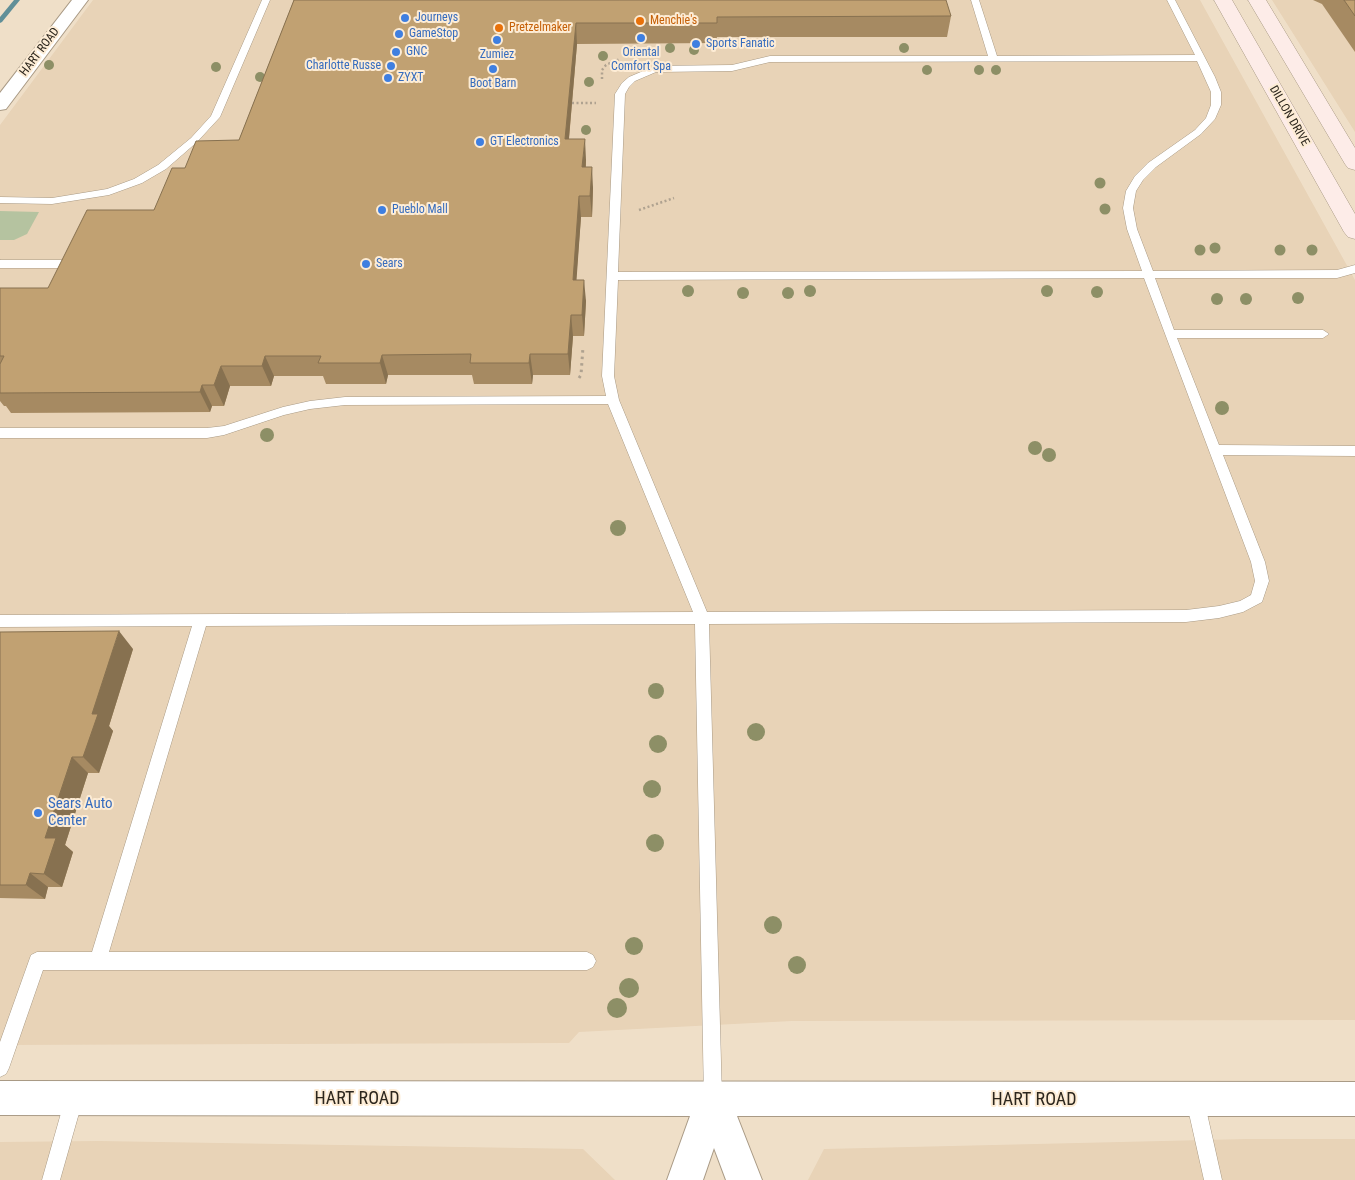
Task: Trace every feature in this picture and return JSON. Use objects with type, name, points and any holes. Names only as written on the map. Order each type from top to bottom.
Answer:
[{"type":"main road","name":"DILLON DRIVE","points":[[1223,0],[1355,232]]},
{"type":"main road","points":[[1258,0],[1355,164]]},
{"type":"street","name":"HART ROAD","points":[[0,105],[80,0]]},
{"type":"street","name":"HART ROAD","points":[[0,1098],[1355,1099]]},
{"type":"street","points":[[685,1180],[713,1099]]},
{"type":"street","points":[[713,1099],[744,1180]]},
{"type":"lane","points":[[0,200],[52,200],[109,192],[138,181],[162,167],[194,140],[215,117],[266,0]]},
{"type":"lane","points":[[975,0],[994,59]]},
{"type":"lane","points":[[0,621],[1186,616],[1219,612],[1242,606],[1256,598],[1262,581],[1258,562],[1170,334],[1132,229],[1128,208],[1131,191],[1140,178],[1152,165],[1198,132],[1210,119],[1216,105],[1216,92],[1171,0]]},
{"type":"lane","points":[[713,1099],[702,618],[613,400],[608,376],[620,94],[632,78],[655,70],[732,68],[770,59],[1201,58]]},
{"type":"lane","points":[[0,264],[66,264]]},
{"type":"lane","points":[[612,276],[1337,274],[1355,269]]},
{"type":"lane","points":[[1170,334],[1324,334]]},
{"type":"lane","points":[[0,433],[207,433],[224,430],[283,411],[310,405],[345,401],[613,400]]},
{"type":"lane","points":[[1215,450],[1355,451]]},
{"type":"lane","points":[[98,962],[201,620]]},
{"type":"lane","points":[[0,1068],[37,962],[587,961]]},
{"type":"lane","points":[[51,1180],[74,1098]]},
{"type":"lane","points":[[1195,1100],[1213,1180]]},
{"type":"path","points":[[638,210],[674,198]]},
{"type":"path","points":[[577,380],[581,375],[583,346]]},
{"type":"shaded area","points":[[93,0],[1200,0],[1355,280],[1355,1020],[792,1021],[579,1032],[569,1043],[0,1045],[0,125]]},
{"type":"shaded area","points":[[1272,0],[1355,0],[1355,132]]},
{"type":"shaded area","points":[[1247,1139],[1355,1139],[1355,1180],[808,1180],[824,1149]]},
{"type":"shaded area","points":[[99,1141],[583,1149],[615,1180],[0,1180],[0,1142]]},
{"type":"green space","points":[[0,211],[39,212],[27,234],[14,240],[0,240]]},
{"type":"building","name":"Pueblo Mall","points":[[294,0],[946,0],[951,16],[717,17],[717,23],[576,23],[565,139],[585,139],[582,167],[592,167],[590,196],[579,196],[573,280],[584,280],[582,315],[571,315],[568,354],[530,354],[529,363],[470,363],[471,354],[382,355],[380,363],[318,363],[321,356],[265,356],[262,366],[221,366],[214,385],[202,385],[200,392],[0,393],[0,364],[4,356],[0,356],[0,288],[48,288],[87,210],[154,210],[172,168],[185,168],[196,141],[239,140]]},
{"type":"building","points":[[1344,0],[1355,0],[1355,16]]},
{"type":"building","name":"Sears Auto Center","points":[[119,631],[92,714],[98,714],[83,757],[72,757],[45,838],[56,838],[44,874],[30,873],[26,885],[0,885],[0,632]]},
{"type":"waterway","points":[[0,21],[17,0]]},
{"type":"place","name":"Journeys","points":[[405,18]]},
{"type":"place","name":"Menchie's","points":[[640,21]]},
{"type":"place","name":"Pretzelmaker","points":[[499,28]]},
{"type":"place","name":"GameStop","points":[[399,34]]},
{"type":"place","name":"Oriental Comfort Spa","points":[[641,38]]},
{"type":"place","name":"Zumiez","points":[[497,40]]},
{"type":"place","name":"Sports Fanatic","points":[[696,44]]},
{"type":"place","name":"GNC","points":[[396,52]]},
{"type":"place","name":"Charlotte Russe","points":[[391,66]]},
{"type":"place","name":"Boot Barn","points":[[493,69]]},
{"type":"place","name":"ZYXT","points":[[388,78]]},
{"type":"place","name":"GT Electronics","points":[[480,142]]},
{"type":"place","name":"Pueblo Mall","points":[[382,210]]},
{"type":"place","name":"Sears","points":[[366,264]]},
{"type":"place","name":"Sears Auto Center","points":[[38,813]]}]
